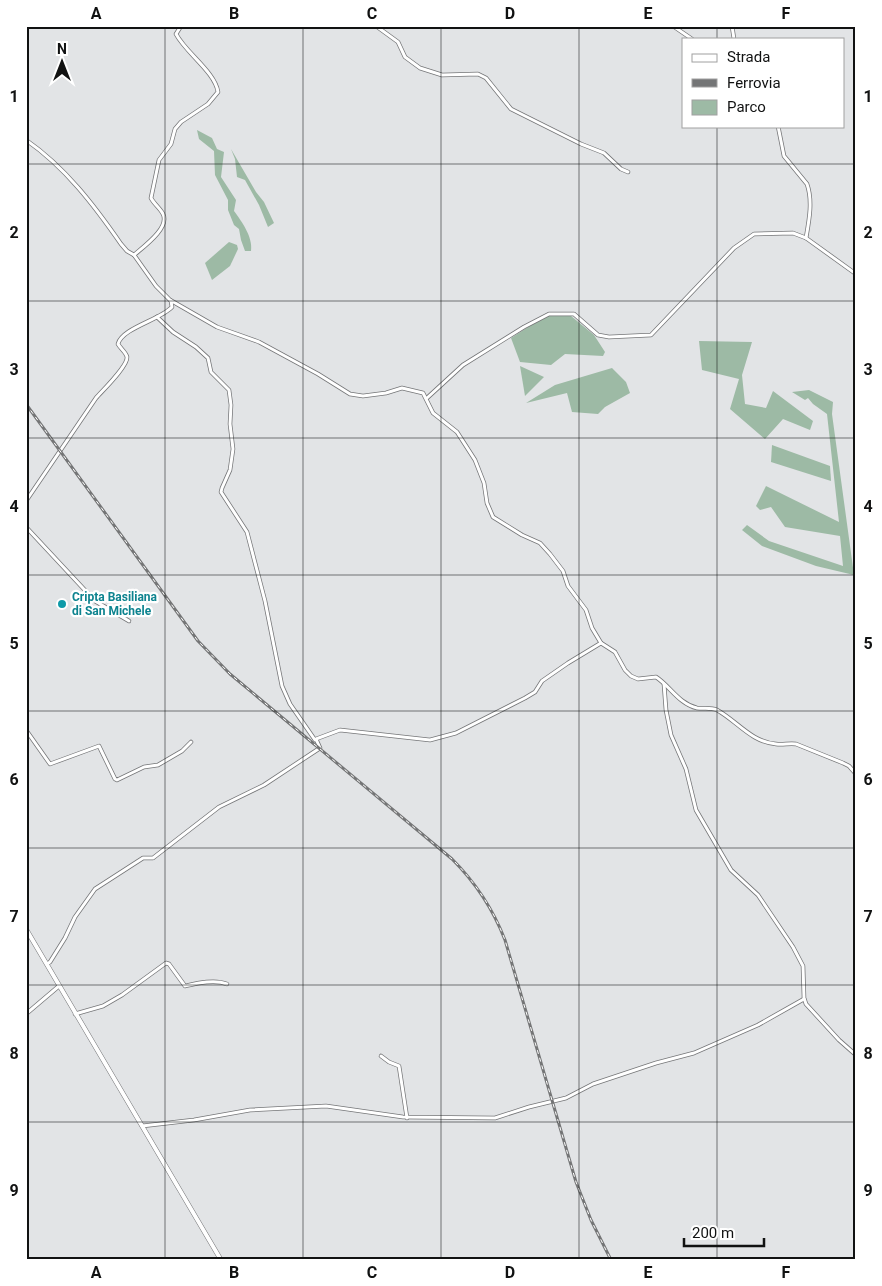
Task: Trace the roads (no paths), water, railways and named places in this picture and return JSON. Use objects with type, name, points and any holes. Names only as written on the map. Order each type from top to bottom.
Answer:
[{"type":"main road","points":[[26,929],[221,1260]]},
{"type":"street","points":[[134,255],[158,233],[163,224],[164,216],[151,196],[159,160],[171,144],[175,129],[181,122],[208,104],[218,92],[211,78],[181,44],[176,34],[181,26]]},
{"type":"street","points":[[376,26],[398,42],[404,57],[420,68],[442,74],[478,74],[486,78],[511,109],[580,144],[604,153],[620,169],[628,172]]},
{"type":"street","points":[[673,26],[691,38]]},
{"type":"street","points":[[778,128],[784,156],[807,184],[810,211],[806,238]]},
{"type":"street","points":[[26,140],[72,179],[127,252],[134,255],[156,286],[171,301],[217,328],[259,342],[355,396],[386,393],[402,388],[423,393],[434,413],[457,432],[475,460],[484,483],[486,503],[493,517],[522,535],[540,543],[559,564],[568,586],[586,610],[592,628],[601,643],[614,652],[625,670],[635,679],[656,677],[676,696],[698,708],[712,708],[723,713],[746,733],[777,745],[796,744],[843,763],[849,766],[856,774]]},
{"type":"street","points":[[426,398],[463,365],[548,314],[574,314],[598,336],[652,335],[734,248],[754,234],[793,233],[806,238],[856,274]]},
{"type":"street","points":[[26,501],[96,398],[126,361],[126,354],[118,344],[119,340],[127,333],[170,308],[171,301]]},
{"type":"street","points":[[46,964],[50,962],[75,917],[96,887],[143,858],[153,858],[219,807],[264,785],[320,748],[290,704],[282,686],[265,601],[248,532],[222,492],[230,470],[233,450],[229,390],[211,372],[208,358],[196,347],[173,332],[157,317]]},
{"type":"street","points":[[26,527],[95,601],[129,621]]},
{"type":"street","points":[[316,740],[340,730],[426,740],[448,736],[535,692],[542,681],[601,643]]},
{"type":"street","points":[[664,683],[666,710],[671,735],[686,769],[696,810],[731,870],[758,895],[793,947],[803,966],[804,999],[809,1008],[856,1055]]},
{"type":"street","points":[[26,730],[50,764],[99,746],[117,780],[144,767],[158,765],[182,751],[191,742]]},
{"type":"street","points":[[75,1014],[103,1006],[122,995],[166,963],[169,964],[185,986],[201,982],[223,982],[227,984]]},
{"type":"street","points":[[26,1014],[60,986]]},
{"type":"street","points":[[141,1126],[194,1120],[250,1110],[326,1106],[407,1118],[491,1119],[563,1100],[592,1084],[694,1053],[758,1025],[804,999]]},
{"type":"street","points":[[381,1056],[399,1066],[407,1118]]},
{"type":"railway","points":[[26,404],[198,641],[230,674],[452,859],[469,877],[483,897],[505,940],[576,1182],[591,1220],[611,1260]]},
{"type":"place","name":"Cripta Basiliana di San Michele","points":[[62,604]]}]
